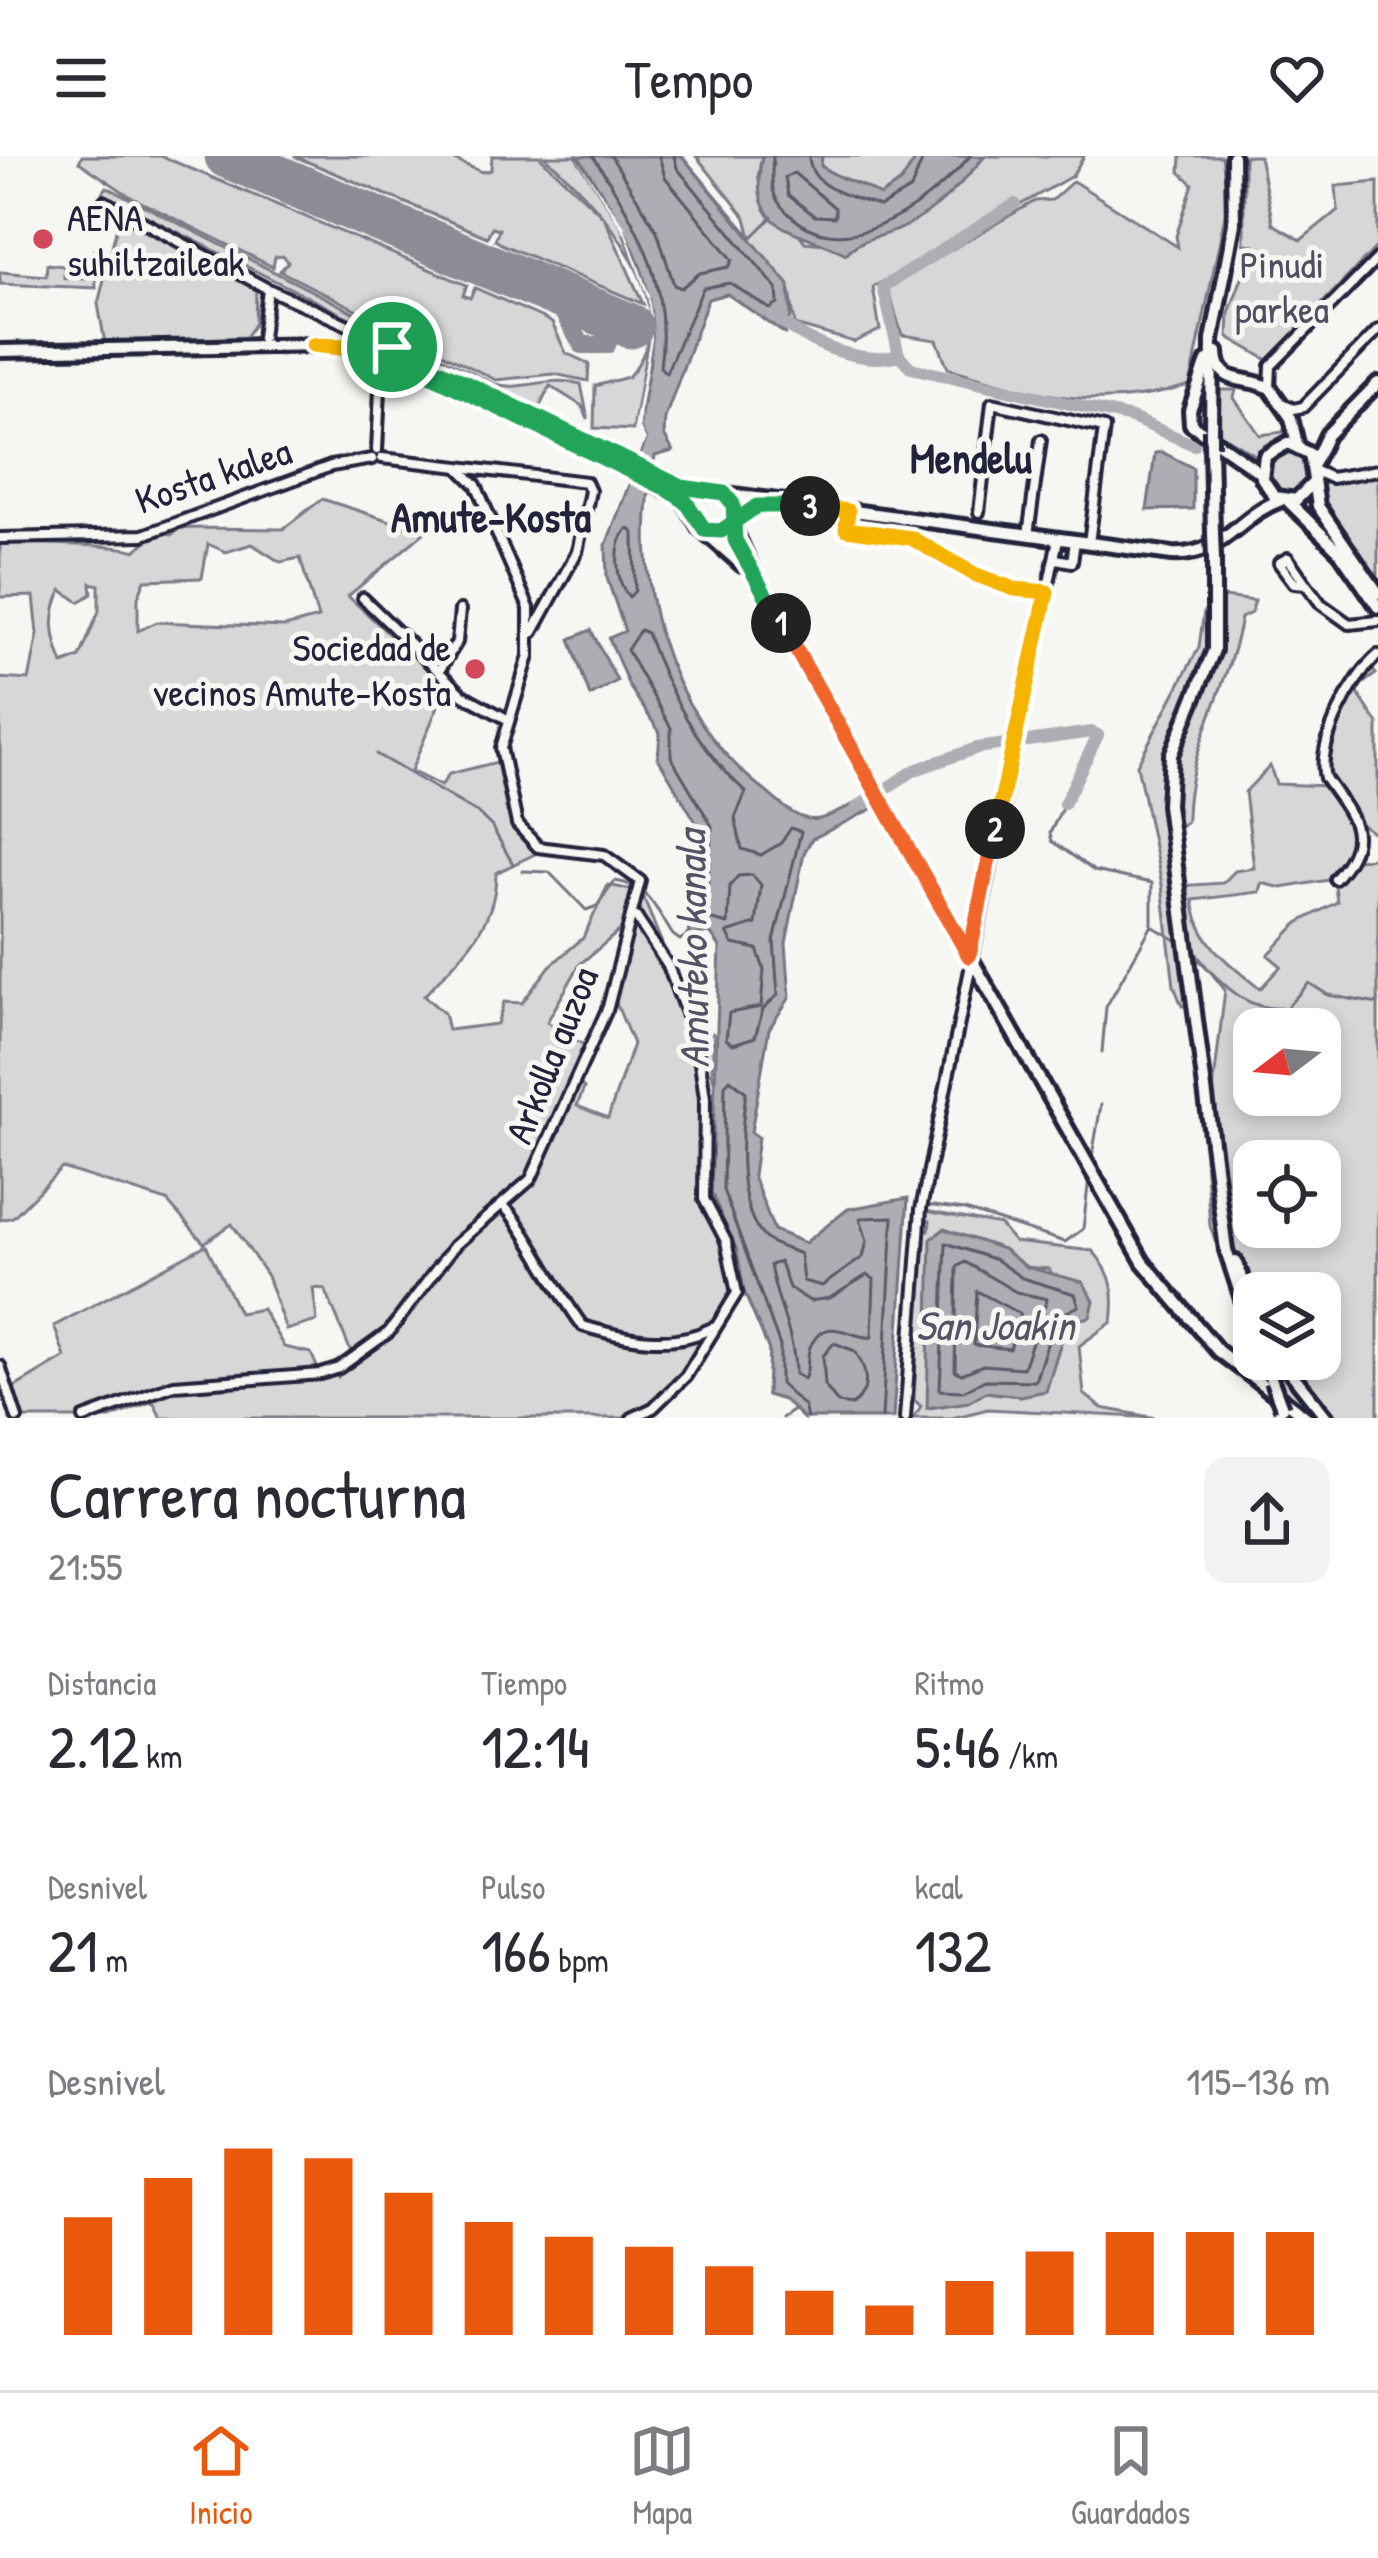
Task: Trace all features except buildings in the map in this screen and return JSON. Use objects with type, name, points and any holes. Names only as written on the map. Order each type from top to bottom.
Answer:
[{"type":"main road","points":[[1233,156],[1234,224],[1212,340],[1190,410],[1191,424],[1262,474]]},
{"type":"main road","points":[[1220,295],[1220,368],[1233,380],[1270,388],[1282,403],[1314,472],[1319,509],[1378,593]]},
{"type":"main road","points":[[1212,340],[1214,650],[1177,736],[1167,782],[1226,1250],[1233,1272]]},
{"type":"main road","points":[[3,347],[380,344],[626,464]]},
{"type":"main road","points":[[313,345],[390,357],[666,483],[728,496],[1197,553],[1218,546],[1256,514],[1284,500],[1301,498],[1328,435],[1378,383]]},
{"type":"main road","points":[[1256,514],[1266,488],[1262,474],[1268,452],[1283,443],[1298,445],[1328,435]]},
{"type":"main road","points":[[666,483],[759,584]]},
{"type":"main road","points":[[1266,488],[1303,510],[1378,607]]},
{"type":"main road","points":[[692,513],[697,499],[708,490]]},
{"type":"main road","points":[[728,496],[732,520],[759,584],[1136,1251],[1184,1316],[1237,1367],[1307,1418]]},
{"type":"main road","points":[[705,530],[721,531],[757,506],[809,506]]},
{"type":"main road","points":[[1219,1181],[1241,1272]]},
{"type":"main road","points":[[1272,1380],[1285,1413]]},
{"type":"main road","points":[[1297,1380],[1327,1418]]},
{"type":"street","points":[[104,201],[268,290],[362,331]]},
{"type":"street","points":[[1270,388],[1270,366],[1378,258]]},
{"type":"street","points":[[262,338],[268,290]]},
{"type":"street","points":[[1282,403],[1293,409],[1303,407],[1378,330]]},
{"type":"street","points":[[352,349],[382,375]]},
{"type":"street","points":[[377,456],[382,375],[390,357],[421,360]]},
{"type":"street","points":[[382,375],[407,364]]},
{"type":"street","points":[[979,512],[992,403],[1104,428],[1089,543]]},
{"type":"street","points":[[1028,535],[1040,440]]},
{"type":"street","name":"Kosta kalea","points":[[0,538],[143,535],[331,466],[377,456],[580,479],[588,485],[577,552],[544,613]]},
{"type":"street","points":[[470,470],[530,608],[532,634]]},
{"type":"street","points":[[1314,472],[1331,478],[1378,470]]},
{"type":"street","points":[[476,485],[490,472]]},
{"type":"street","points":[[848,511],[846,529],[911,538],[974,574],[1014,589],[1047,592]]},
{"type":"street","points":[[905,1418],[923,1197],[1058,539]]},
{"type":"street","points":[[1055,559],[1072,562],[1076,541]]},
{"type":"street","points":[[1306,584],[1322,604],[1349,624],[1378,621]]},
{"type":"street","points":[[363,598],[463,695],[506,719],[532,634],[544,613],[530,608]]},
{"type":"street","points":[[439,671],[457,642],[460,610]]},
{"type":"street","points":[[1335,879],[1350,861],[1357,835],[1348,805],[1325,778],[1325,753],[1350,685],[1378,655]]},
{"type":"street","name":"Arkolla auzoa","points":[[84,1418],[174,1385],[339,1368],[389,1332],[454,1246],[531,1179],[608,1007],[635,916],[640,880],[604,855],[547,850],[524,835],[504,767],[506,719]]},
{"type":"street","name":"Arkolla auzoa","points":[[635,916],[668,966],[698,1042],[705,1098],[704,1199],[730,1255],[736,1300],[713,1328]]},
{"type":"street","points":[[502,1205],[513,1212],[537,1261],[583,1326],[650,1341],[690,1340],[713,1328]]},
{"type":"street","points":[[632,1418],[652,1408],[686,1376],[713,1328]]},
{"type":"street","points":[[0,1366],[17,1418]]},
{"type":"green space","points":[[82,156],[161,156],[467,285],[463,295],[470,298],[475,288],[543,318],[552,323],[566,353],[589,364],[588,381],[554,374],[496,380],[280,271],[288,262],[283,256],[275,257],[273,267],[131,197],[79,162]]},
{"type":"green space","points":[[294,156],[445,156],[482,172],[491,170],[492,156],[539,156],[604,217],[643,304],[503,245],[495,240],[499,229],[492,227],[487,237]]},
{"type":"green space","points":[[544,156],[575,156],[621,226],[637,269],[633,242],[578,156],[673,190],[633,430],[594,428],[595,386],[628,377],[645,349],[650,319],[644,288],[611,227]]},
{"type":"green space","points":[[676,156],[682,156],[751,237],[746,218],[696,156],[762,156],[758,177],[805,242],[833,243],[859,241],[906,223],[948,194],[985,156],[1084,156],[1072,176],[873,287],[880,330],[854,342],[795,325],[790,291]]},
{"type":"green space","points":[[822,156],[918,156],[901,182],[880,196],[828,171],[821,166]]},
{"type":"green space","points":[[1181,156],[1222,156],[1228,200],[1190,385],[1126,398],[1039,392],[948,368],[937,340],[902,335],[887,287],[1035,201],[1052,200],[1073,181],[1178,247],[1176,236],[1193,184],[1180,172]]},
{"type":"green space","name":"Pinudi parkea","points":[[1244,156],[1259,156],[1273,224],[1301,240],[1338,210],[1336,186],[1378,182],[1378,245],[1268,360],[1228,337],[1229,313],[1254,245],[1244,244]]},
{"type":"green space","points":[[107,187],[495,384],[581,384],[588,419],[582,406],[550,386],[537,412],[102,194]]},
{"type":"green space","points":[[119,218],[256,289],[255,323],[245,337],[105,343],[98,304]]},
{"type":"green space","points":[[94,249],[96,288],[0,284],[0,272],[46,276],[47,264],[64,266],[64,278],[85,278],[82,264],[92,264]]},
{"type":"green space","points":[[1217,390],[1236,390],[1234,398],[1260,435],[1283,432],[1286,424],[1289,436],[1265,445],[1257,456],[1220,434]]},
{"type":"green space","points":[[1284,448],[1296,449],[1307,460],[1309,482],[1295,495],[1277,492],[1269,482],[1268,463]]},
{"type":"green space","points":[[1378,472],[1378,578],[1324,502],[1319,477]]},
{"type":"green space","points":[[322,499],[425,532],[348,596],[446,687],[411,771],[441,786],[449,774],[497,762],[507,812],[537,853],[496,873],[482,927],[424,996],[444,1013],[448,1030],[497,1024],[504,1002],[522,1003],[550,966],[583,938],[608,885],[641,892],[674,973],[681,1018],[714,1034],[712,1072],[803,1418],[784,1400],[767,1395],[769,1350],[744,1292],[673,1388],[630,1418],[161,1418],[153,1401],[110,1418],[12,1418],[19,1413],[10,1390],[65,1357],[54,1326],[206,1245],[239,1313],[262,1309],[284,1347],[311,1353],[318,1369],[338,1377],[351,1352],[325,1289],[313,1288],[317,1321],[286,1330],[267,1276],[232,1224],[204,1243],[167,1201],[62,1168],[13,1217],[0,1220],[0,678],[29,680],[38,634],[34,596],[0,597],[0,543],[135,551],[159,530],[171,535],[180,528],[283,529]],"holes":[[[208,544],[226,552],[252,544],[280,562],[300,558],[318,618],[285,627],[157,622],[138,631],[138,597],[145,580],[202,578]],[[91,583],[99,585],[99,611],[80,657],[63,664],[54,627],[62,590],[79,602],[92,594]],[[624,927],[609,986],[633,1044],[608,1118],[577,1106],[584,1088],[573,1076],[587,1047],[547,1022],[580,964]]]},
{"type":"green space","points":[[1224,597],[1255,601],[1251,613],[1241,618],[1200,744],[1187,821],[1172,833],[1179,886],[1223,883],[1235,871],[1254,868],[1245,792],[1270,766],[1276,784],[1329,786],[1326,756],[1335,722],[1368,664],[1376,674],[1355,689],[1378,724],[1378,836],[1355,820],[1358,860],[1378,857],[1378,1418],[1325,1418],[1257,1382],[1341,1380],[1341,1272],[1233,1272],[1233,1289],[1210,1226],[1205,1158],[1225,990],[1187,942],[1195,1004],[1182,1006],[1174,986],[1162,885],[1137,765],[1199,647],[1204,611]],"holes":[[[1334,879],[1337,902],[1298,923],[1268,955],[1281,966],[1260,989],[1208,941],[1193,900],[1260,892],[1262,883],[1282,888]]]},
{"type":"green space","points":[[926,1211],[1000,1225],[1014,1242],[1093,1251],[1109,1276],[1113,1312],[1112,1322],[1079,1346],[1084,1394],[1102,1408],[1156,1418],[988,1409],[952,1418],[914,1418],[921,1406],[914,1400],[923,1229],[929,1230],[930,1221],[925,1219]],"holes":[[[1003,1249],[1026,1267],[1049,1269],[1079,1321],[1067,1322],[1046,1391],[1020,1396],[985,1392],[967,1402],[928,1408]]]},
{"type":"water","points":[[578,156],[682,156],[789,285],[791,317],[785,334],[727,294],[708,299],[665,418],[664,435],[673,451],[655,456],[646,548],[651,594],[678,682],[729,758],[782,806],[804,818],[825,817],[870,796],[874,808],[812,839],[804,853],[786,943],[790,997],[769,1029],[751,1132],[758,1137],[753,1176],[774,1230],[805,1243],[848,1209],[908,1198],[893,1418],[803,1418],[784,1400],[767,1395],[769,1350],[744,1291],[737,1251],[711,1192],[720,947],[710,933],[688,935],[700,829],[658,758],[660,733],[629,686],[609,638],[625,631],[607,578],[606,545],[646,440],[640,428],[652,346],[651,309],[629,240]]},
{"type":"water","points":[[762,156],[822,156],[821,166],[828,171],[880,196],[901,182],[918,156],[985,156],[929,212],[898,230],[859,243],[846,254],[793,232],[768,215],[759,182]]},
{"type":"water","points":[[1155,453],[1193,468],[1193,509],[1147,510]]},
{"type":"water","points":[[591,630],[617,681],[590,696],[570,639]]},
{"type":"water","name":"San Joakin","points":[[944,1229],[1003,1249],[1026,1267],[1083,1282],[1094,1301],[1090,1317],[1067,1322],[1046,1391],[1020,1396],[986,1392],[968,1402],[927,1408],[931,1239]]},
{"type":"pier","points":[[575,156],[624,225],[649,294],[652,340],[640,428],[646,440],[639,454],[634,452],[639,440],[634,428],[650,336],[648,300],[625,234]]},
{"type":"waterway","points":[[899,355],[883,287],[1015,204]]},
{"type":"waterway","points":[[751,238],[772,217]]},
{"type":"waterway","points":[[778,318],[835,350],[868,357],[899,355],[911,368],[1132,418],[1194,445]]},
{"type":"waterway","points":[[857,807],[915,770],[977,748],[1092,732],[1098,735],[1064,804]]},
{"type":"waterway","points":[[376,754],[478,813],[492,827],[513,864]]},
{"type":"waterway","points":[[1064,804],[1050,833],[1052,841],[1094,871],[1152,883],[1152,926],[1181,943]]},
{"type":"waterway","name":"Amuteko kanala","points":[[523,871],[549,872],[586,910],[597,906],[615,881],[626,883],[650,900],[673,935],[680,940],[690,933]]},
{"type":"waterway","points":[[1102,1052],[1106,1007],[1151,927]]},
{"type":"waterway","points":[[1195,956],[1235,993],[1258,1005],[1286,1008],[1309,983],[1328,995],[1378,1004]]},
{"type":"waterway","points":[[1091,1162],[1101,1105]]},
{"type":"waterway","points":[[926,1205],[965,1210],[1065,1242],[1083,1229],[1089,1178]]},
{"type":"waterway","points":[[782,1418],[795,1409]]},
{"type":"taxiway","points":[[535,286],[558,304],[582,345],[607,345],[617,320]]},
{"type":"runway","points":[[227,156],[631,326]]},
{"type":"place","name":"AENA suhiltzaileak","points":[[43,239]]},
{"type":"place","name":"Sociedad de vecinos Amute-Kosta","points":[[475,669]]},
{"type":"district","name":"Mendelu","points":[[971,458]]},
{"type":"district","name":"Amute-Kosta","points":[[491,517]]},
{"type":"route","points":[[392,347],[354,342],[313,345],[378,353],[407,364],[678,495],[705,530],[721,531],[728,526],[731,522],[733,518],[739,513],[757,506],[848,511],[846,529],[911,538],[974,574],[1014,589],[1047,592],[969,956],[735,540],[731,522],[734,509],[728,496],[719,490],[682,487],[392,347]]}]
